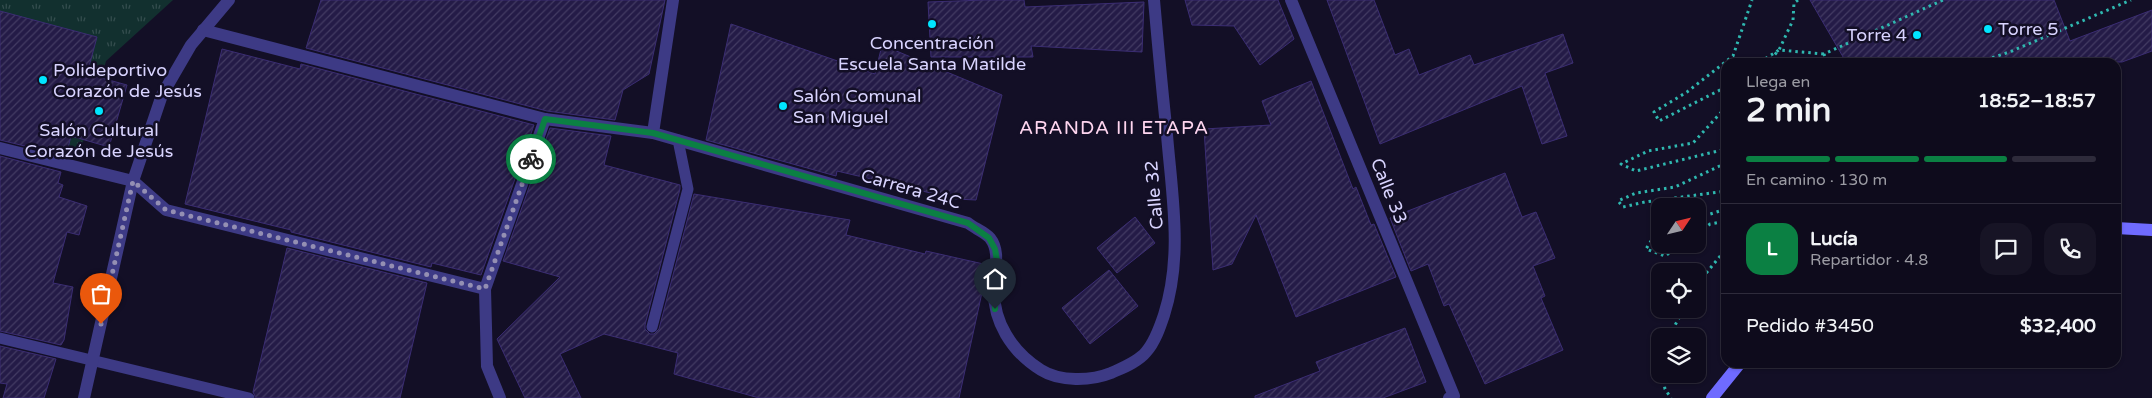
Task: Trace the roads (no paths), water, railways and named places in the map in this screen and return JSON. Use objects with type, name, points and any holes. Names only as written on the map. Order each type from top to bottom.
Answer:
[{"type":"street","points":[[84,398],[133,181],[162,95],[191,45],[229,0]]},
{"type":"street","points":[[653,133],[673,0]]},
{"type":"street","name":"Calle 32","points":[[1146,353],[1160,327],[1172,290],[1176,233],[1154,0]]},
{"type":"street","name":"Calle 33","points":[[1291,0],[1452,397]]},
{"type":"street","name":"Carrera 24C","points":[[203,30],[545,119],[653,133],[968,223],[989,238],[995,249],[997,261],[994,286],[995,309],[1003,331],[1022,356],[1043,372],[1070,379],[1100,377],[1125,367],[1146,353]]},
{"type":"street","points":[[500,398],[487,366],[485,289],[545,119]]},
{"type":"street","points":[[0,148],[133,181],[166,210],[485,289]]},
{"type":"street","points":[[2121,228],[2152,230]]},
{"type":"street","points":[[1712,398],[1736,368]]},
{"type":"lane","points":[[652,327],[688,189],[678,140]]},
{"type":"lane","points":[[0,338],[248,398]]},
{"type":"place","name":"Concentración Escuela Santa Matilde","points":[[932,24]]},
{"type":"place","name":"Torre 5","points":[[1988,29]]},
{"type":"place","name":"Torre 4","points":[[1917,35]]},
{"type":"place","name":"Polideportivo Corazón de Jesús","points":[[43,80]]},
{"type":"place","name":"Salón Comunal San Miguel","points":[[783,106]]},
{"type":"place","name":"Salón Cultural Corazón de Jesús","points":[[99,111]]},
{"type":"district","name":"ARANDA III ETAPA","points":[[1114,127]]}]
